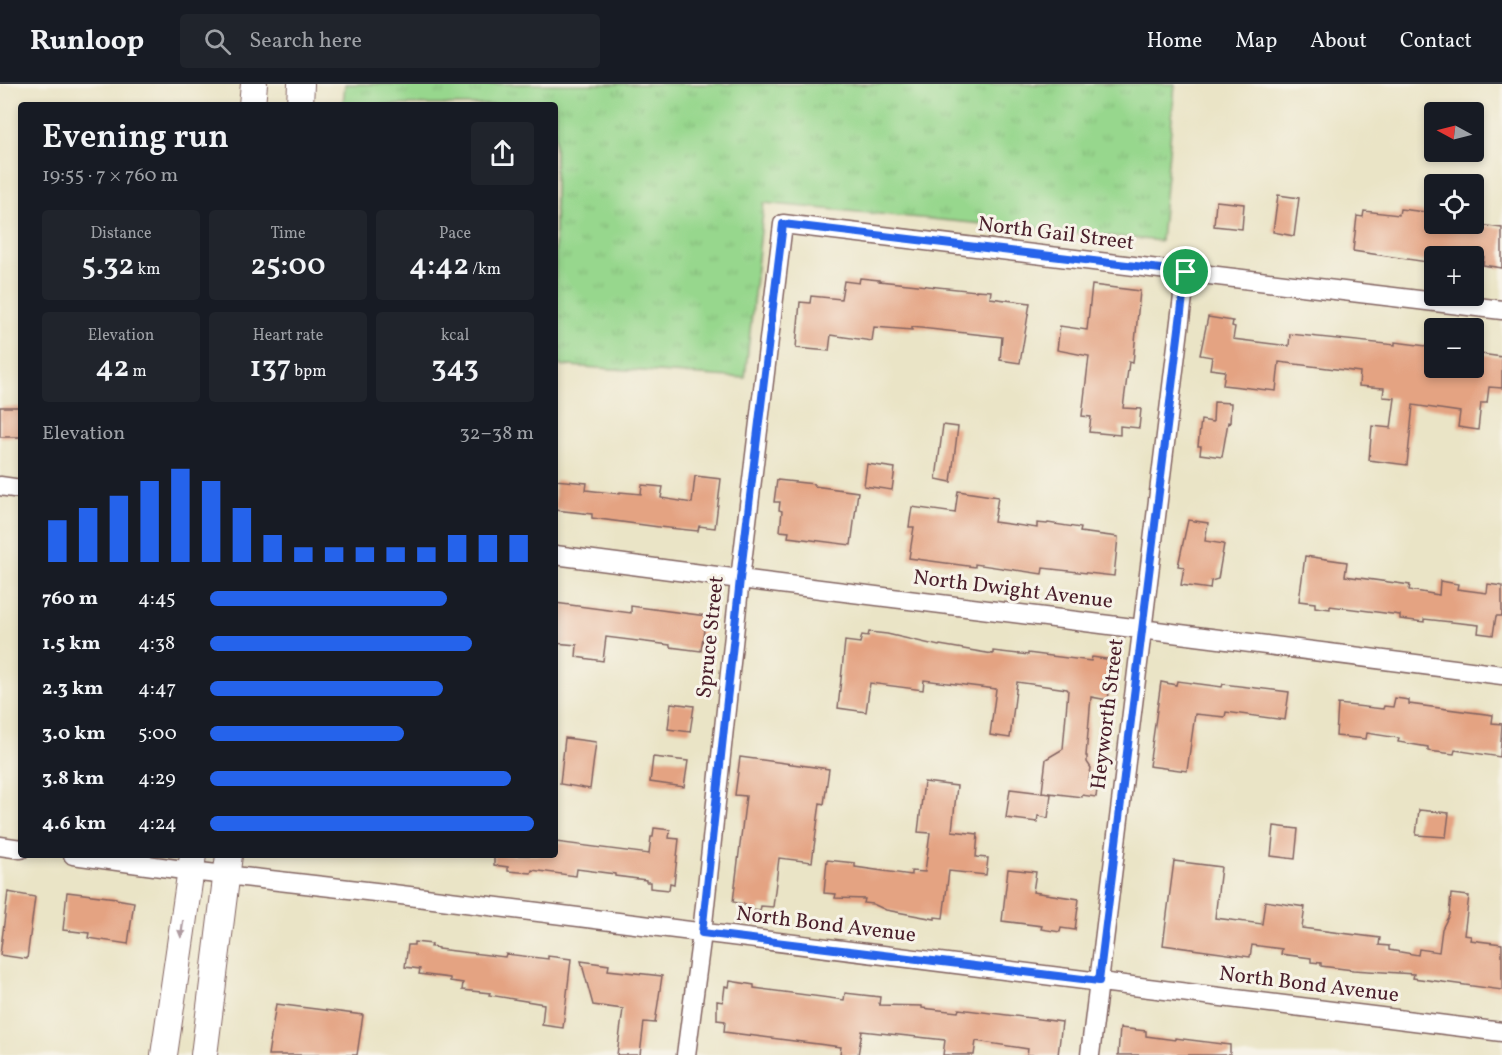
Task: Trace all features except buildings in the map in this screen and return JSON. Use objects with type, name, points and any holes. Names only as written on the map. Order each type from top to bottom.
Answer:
[{"type":"main road","points":[[252,102],[254,84]]},
{"type":"main road","points":[[300,102],[302,84]]},
{"type":"main road","points":[[164,1055],[192,863]]},
{"type":"main road","points":[[204,1055],[228,865]]},
{"type":"street","name":"North Gail Street","points":[[783,224],[1502,310]]},
{"type":"street","name":"Spruce Street","points":[[686,1055],[783,224]]},
{"type":"street","name":"Heyworth Street","points":[[1090,1055],[1186,272]]},
{"type":"street","points":[[0,486],[18,489]]},
{"type":"street","name":"North Dwight Avenue","points":[[558,555],[1502,675]]},
{"type":"street","points":[[0,846],[18,849]]},
{"type":"street","name":"North Bond Avenue","points":[[118,858],[228,865],[393,894],[1502,1032]]},
{"type":"green space","points":[[345,84],[1175,84],[1161,241],[764,203],[745,378],[558,365],[558,102],[343,102]]},
{"type":"route","points":[[783,224],[1186,272],[1099,981],[702,933],[740,579],[783,224]]}]
